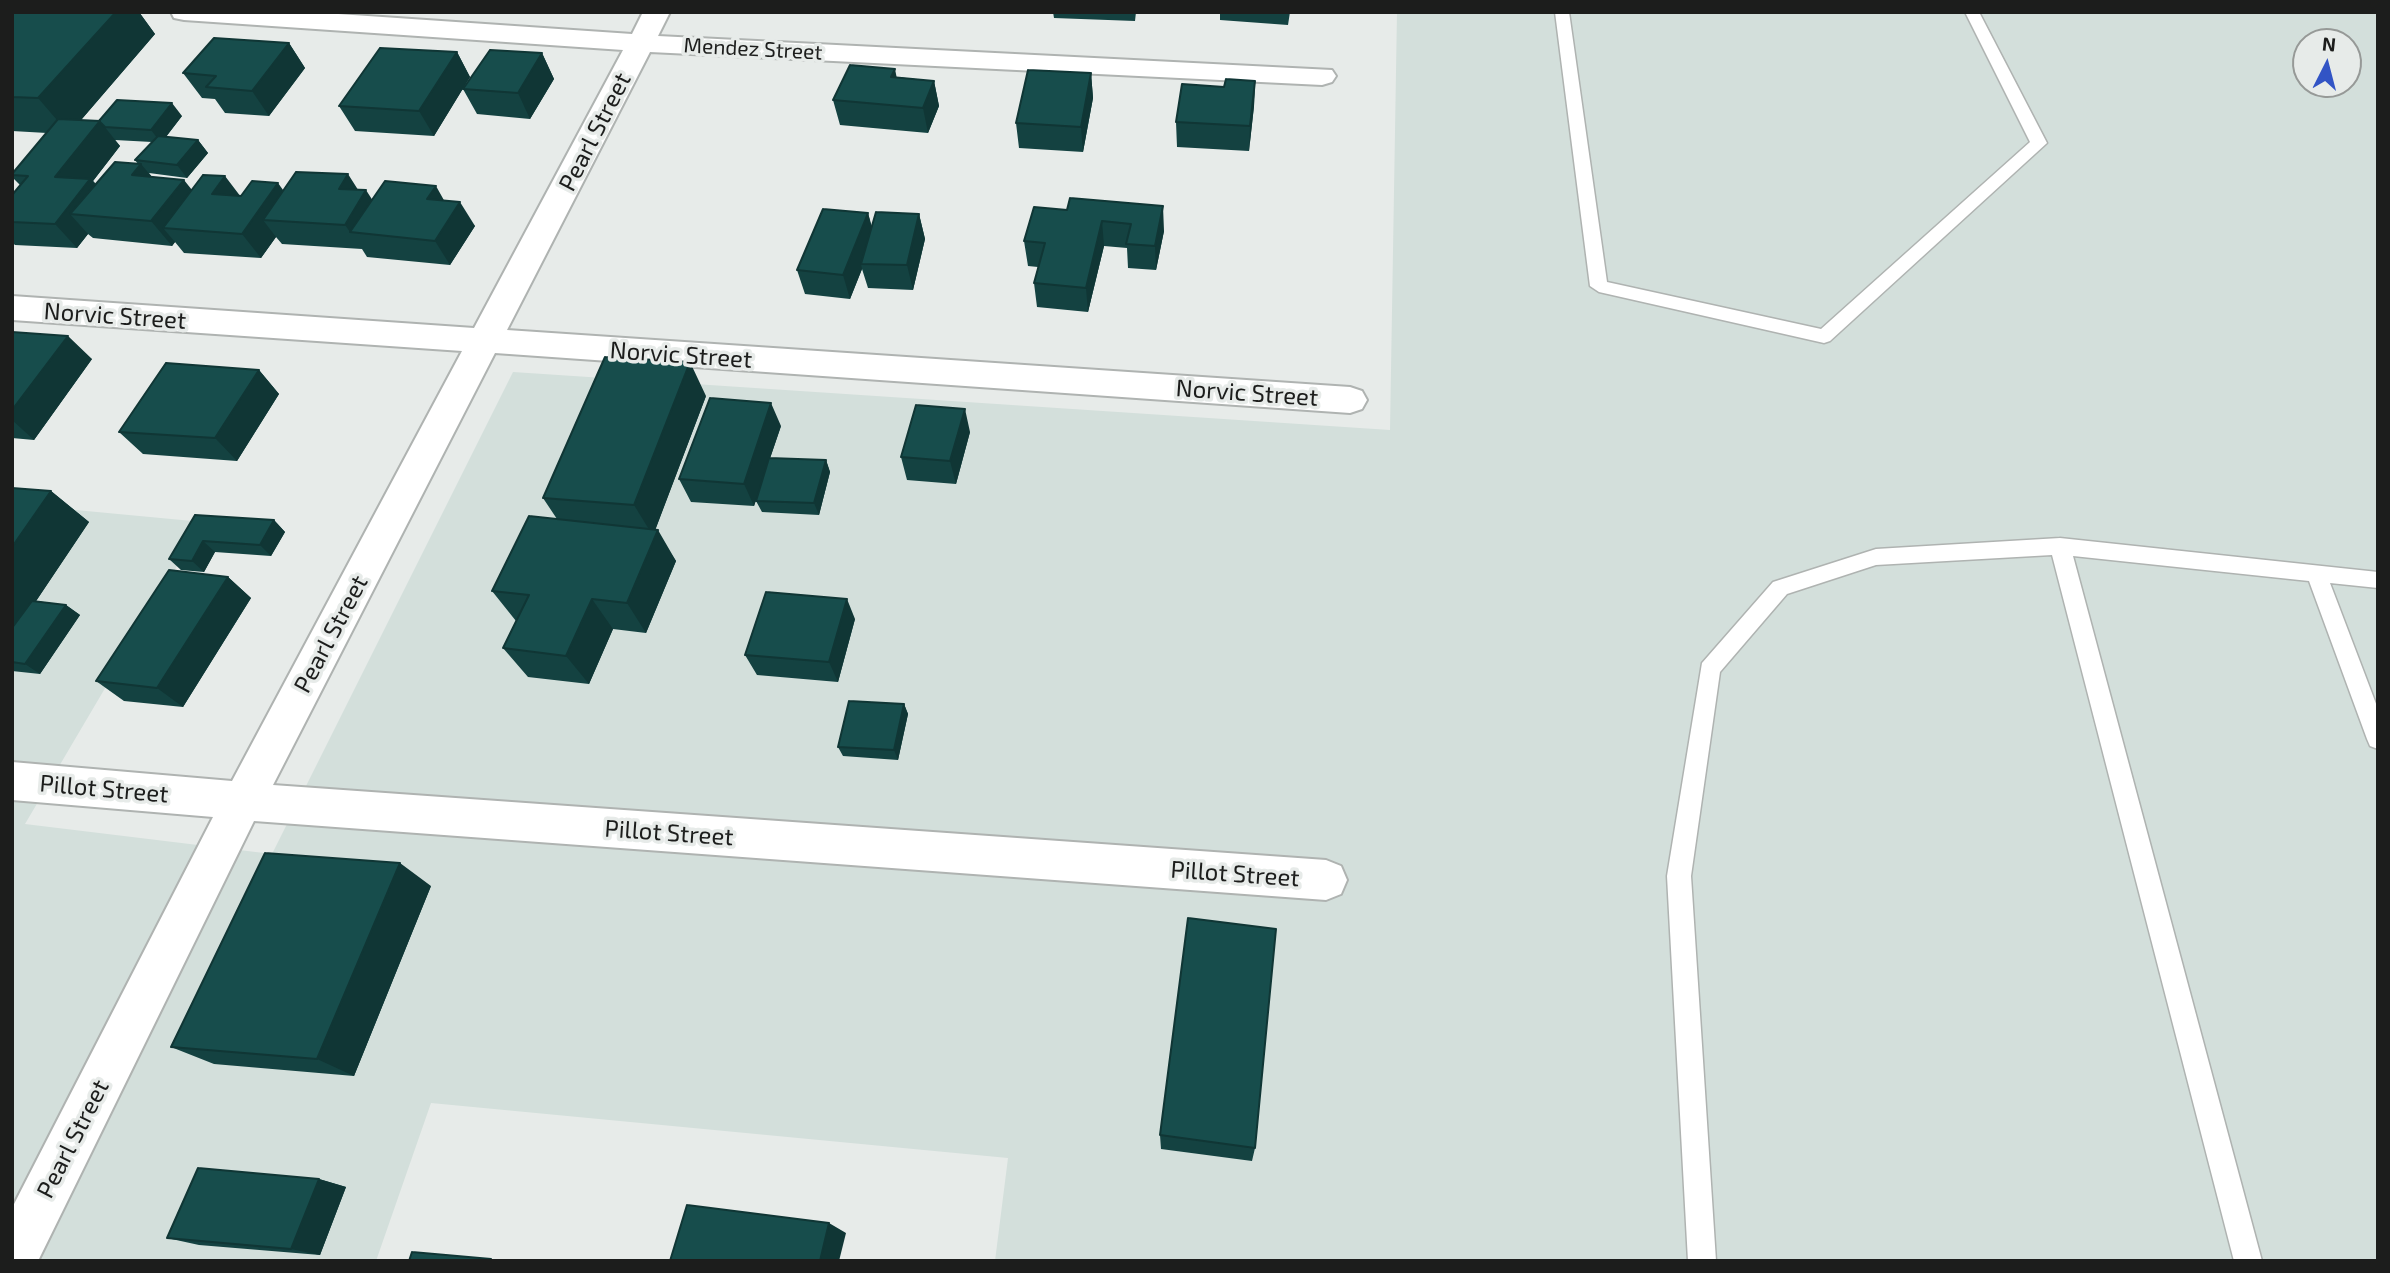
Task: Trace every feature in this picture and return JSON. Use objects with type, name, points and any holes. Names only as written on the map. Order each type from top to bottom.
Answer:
[{"type":"street","name":"Mendez Street","points":[[184,12],[649,27],[1322,76]]},
{"type":"street","name":"Pearl Street","points":[[12,1260],[243,801],[649,27]]},
{"type":"street","name":"Norvic Street","points":[[12,309],[1350,400]]},
{"type":"street","name":"Pillot Street","points":[[12,781],[243,801],[1326,880]]},
{"type":"lane","points":[[1562,12],[1598,286],[1825,336],[2039,143],[1972,12]]},
{"type":"lane","points":[[2060,546],[2248,1261]]},
{"type":"lane","points":[[1702,1261],[1679,876],[1710,669],[1780,589],[1876,558],[2060,546],[2378,580]]},
{"type":"lane","points":[[2316,573],[2378,739]]},
{"type":"shaded area","points":[[1397,12],[2378,12],[2378,1261],[995,1261],[1008,1158],[431,1103],[376,1261],[12,1261],[12,504],[203,522],[25,824],[272,854],[513,372],[1390,430]]},
{"type":"building","points":[[12,12],[116,12],[38,98],[12,97]]},
{"type":"building","points":[[214,38],[289,43],[252,91],[206,87],[216,76],[183,73]]},
{"type":"building","points":[[380,48],[457,52],[419,111],[339,106]]},
{"type":"building","points":[[490,50],[542,53],[518,93],[463,89]]},
{"type":"building","points":[[850,65],[895,69],[891,77],[934,81],[923,108],[833,100]]},
{"type":"building","points":[[1028,70],[1091,73],[1081,127],[1016,123]]},
{"type":"building","points":[[1226,79],[1255,81],[1250,126],[1176,122],[1182,84],[1224,87]]},
{"type":"building","points":[[117,100],[172,103],[151,130],[105,127],[99,121]]},
{"type":"building","points":[[58,119],[100,121],[55,177],[90,179],[55,224],[12,222],[12,195],[28,176],[12,174]]},
{"type":"building","points":[[158,136],[198,140],[177,165],[135,160]]},
{"type":"building","points":[[115,162],[141,164],[132,175],[184,180],[151,221],[70,214]]},
{"type":"building","points":[[296,172],[348,174],[339,189],[366,190],[345,225],[263,220]]},
{"type":"building","points":[[203,175],[225,176],[212,194],[241,196],[252,181],[278,183],[242,234],[163,228]]},
{"type":"building","points":[[385,181],[436,186],[427,199],[460,202],[435,241],[350,232]]},
{"type":"building","points":[[1070,198],[1163,206],[1155,246],[1126,244],[1131,224],[1102,221],[1086,288],[1034,283],[1045,243],[1024,241],[1034,207],[1067,210]]},
{"type":"building","points":[[823,209],[868,213],[843,275],[797,270]]},
{"type":"building","points":[[876,212],[919,214],[907,265],[861,264]]},
{"type":"building","points":[[12,332],[68,336],[12,410]]},
{"type":"building","points":[[605,357],[690,362],[634,505],[543,498]]},
{"type":"building","points":[[166,363],[259,370],[215,438],[119,432]]},
{"type":"building","points":[[710,398],[771,403],[744,484],[679,479]]},
{"type":"building","points":[[916,405],[965,409],[950,461],[901,457]]},
{"type":"building","points":[[769,458],[826,460],[814,503],[756,501]]},
{"type":"building","points":[[12,488],[51,491],[12,547]]},
{"type":"building","points":[[195,515],[274,520],[260,545],[203,541],[192,561],[169,559]]},
{"type":"building","points":[[529,516],[658,530],[627,603],[592,599],[566,656],[503,648],[529,595],[492,591]]},
{"type":"building","points":[[169,570],[228,577],[157,688],[96,681]]},
{"type":"building","points":[[766,592],[847,599],[829,662],[745,655]]},
{"type":"building","points":[[32,601],[66,605],[25,664],[12,662],[12,628]]},
{"type":"building","points":[[849,701],[904,704],[894,750],[838,747]]},
{"type":"building","points":[[265,853],[400,863],[317,1059],[171,1047]]},
{"type":"building","points":[[1188,918],[1276,929],[1255,1148],[1160,1135]]},
{"type":"building","points":[[198,1168],[319,1179],[291,1249],[167,1238]]},
{"type":"building","points":[[687,1205],[829,1223],[820,1261],[670,1261]]},
{"type":"building","points":[[412,1252],[491,1259],[409,1261]]}]
